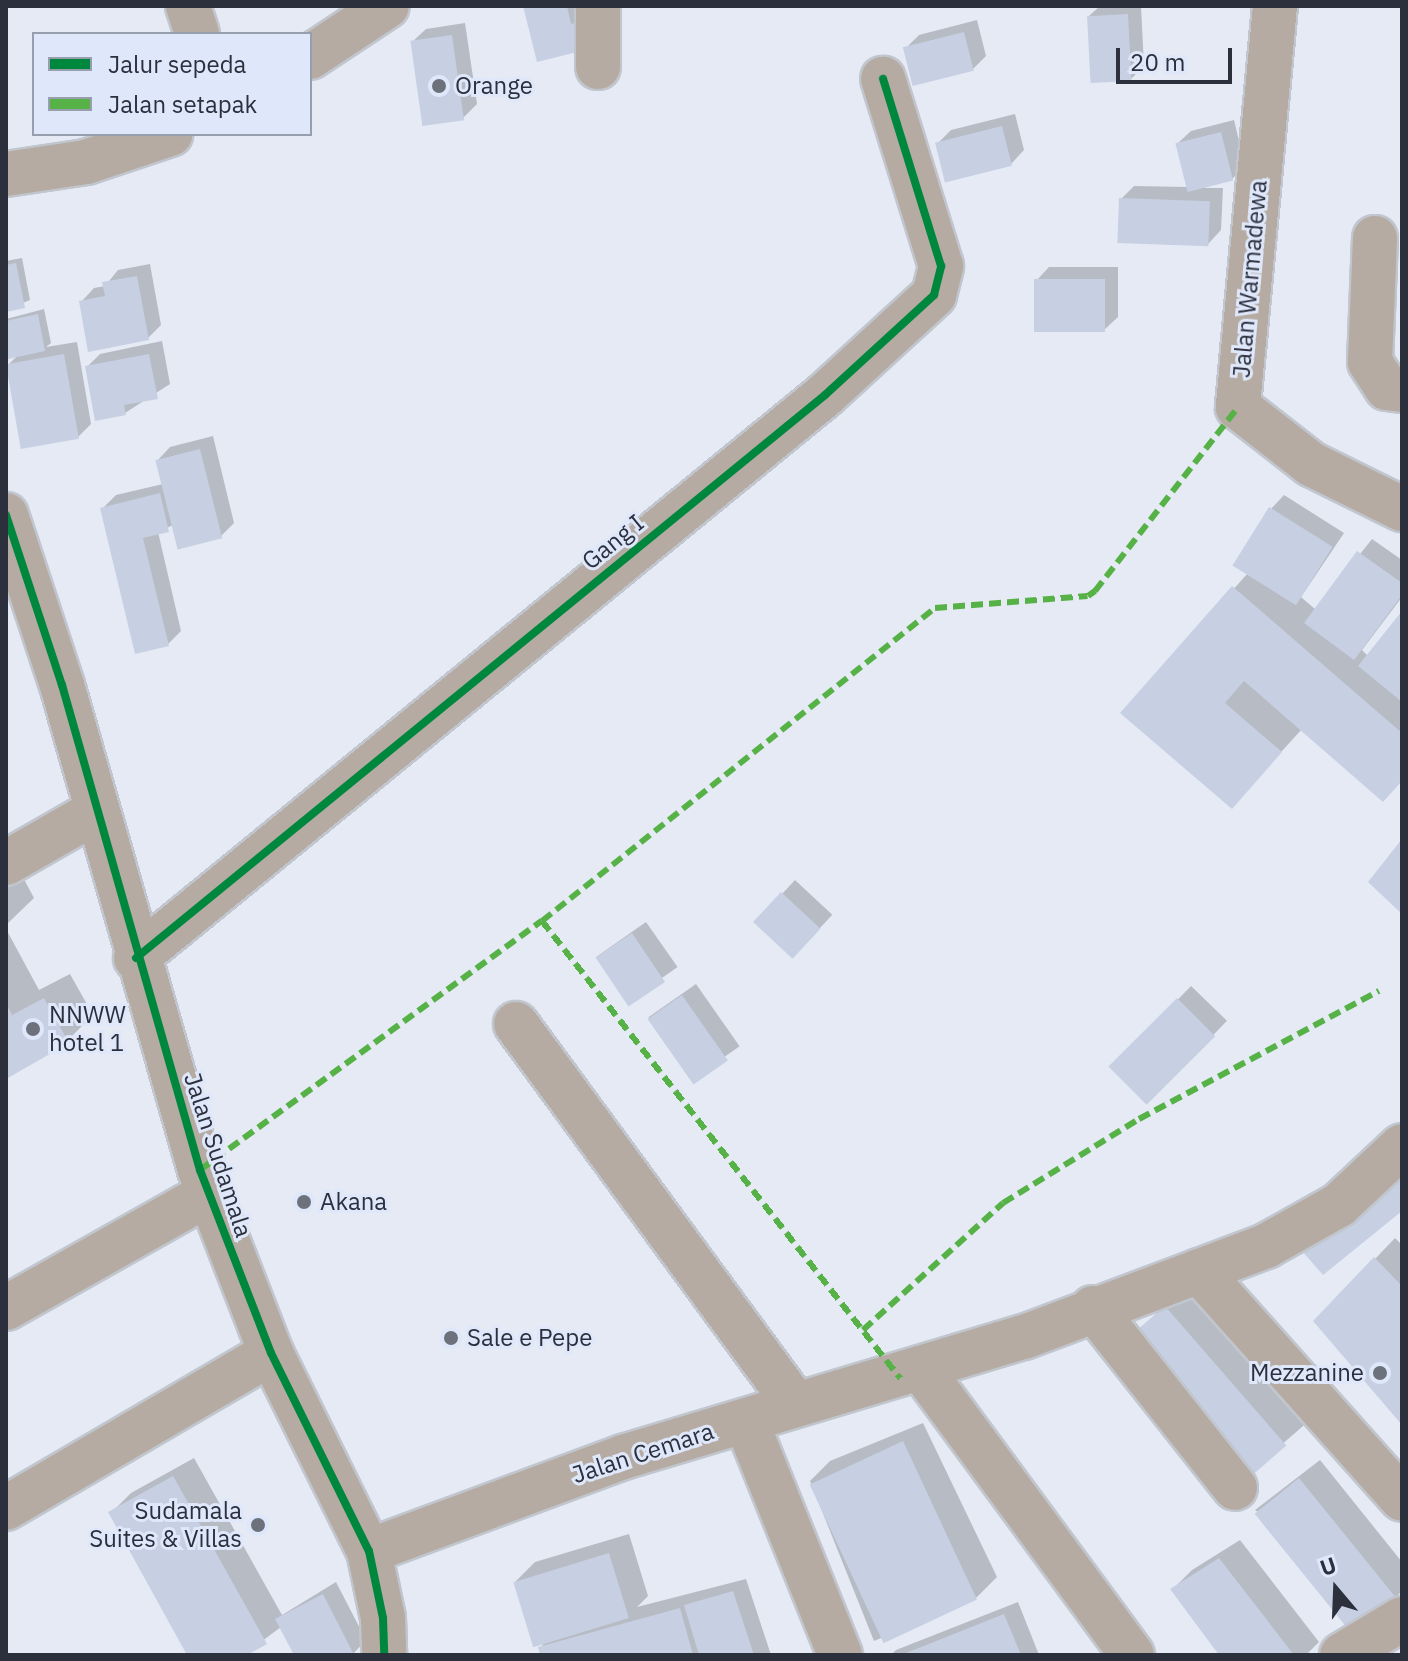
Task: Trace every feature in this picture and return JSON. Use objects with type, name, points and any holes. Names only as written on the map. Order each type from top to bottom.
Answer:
[{"type":"street","points":[[188,6],[196,32]]},
{"type":"street","points":[[312,56],[387,6]]},
{"type":"street","points":[[598,6],[598,67]]},
{"type":"street","name":"Jalan Warmadewa","points":[[1275,6],[1238,407],[1311,464],[1402,509]]},
{"type":"street","name":"Gang I","points":[[136,958],[825,395],[934,295],[941,266],[883,79]]},
{"type":"street","points":[[6,174],[86,162],[164,136]]},
{"type":"street","points":[[1375,238],[1370,362],[1387,388],[1402,390]]},
{"type":"street","name":"Jalan Sudamala","points":[[6,515],[14,571],[62,685],[136,958],[208,1194],[271,1353],[369,1551],[383,1618],[384,1655]]},
{"type":"street","points":[[6,863],[95,812]]},
{"type":"street","points":[[516,1024],[795,1404]]},
{"type":"street","name":"Jalan Cemara","points":[[369,1551],[623,1457],[795,1404],[922,1370],[1199,1271],[1295,1233],[1339,1205],[1402,1146]]},
{"type":"street","points":[[6,1308],[208,1194]]},
{"type":"street","points":[[1199,1271],[1402,1499]]},
{"type":"street","points":[[1093,1308],[1235,1488]]},
{"type":"street","points":[[6,1508],[271,1353]]},
{"type":"street","points":[[922,1370],[1132,1655]]},
{"type":"street","points":[[746,1421],[840,1655]]},
{"type":"street","points":[[1342,1655],[1402,1619]]},
{"type":"building","points":[[523,6],[567,6],[571,24],[578,22],[585,50],[537,62]]},
{"type":"building","points":[[1128,14],[1132,81],[1091,83],[1087,16]]},
{"type":"building","points":[[964,32],[974,71],[913,86],[903,47]]},
{"type":"building","points":[[452,35],[464,120],[422,126],[410,41]]},
{"type":"building","points":[[1002,126],[1012,166],[945,182],[935,143]]},
{"type":"building","points":[[1221,132],[1233,181],[1187,192],[1175,143]]},
{"type":"building","points":[[1119,198],[1210,201],[1208,246],[1117,243]]},
{"type":"building","points":[[16,263],[25,308],[6,312],[6,265]]},
{"type":"building","points":[[137,276],[149,340],[88,352],[79,301],[105,296],[102,282]]},
{"type":"building","points":[[1034,279],[1105,279],[1105,332],[1034,332]]},
{"type":"building","points":[[38,314],[45,351],[8,359],[6,321]]},
{"type":"building","points":[[64,354],[79,439],[21,449],[6,364]]},
{"type":"building","points":[[149,354],[158,399],[124,405],[126,415],[95,421],[85,366]]},
{"type":"building","points":[[200,449],[222,538],[178,549],[155,460]]},
{"type":"building","points":[[160,493],[169,532],[143,538],[169,646],[135,654],[100,508]]},
{"type":"building","points":[[1269,507],[1333,547],[1296,605],[1232,566]]},
{"type":"building","points":[[1357,551],[1402,583],[1402,595],[1354,660],[1304,623]]},
{"type":"building","points":[[1232,586],[1402,733],[1402,781],[1383,802],[1244,681],[1225,703],[1282,752],[1232,809],[1120,713]]},
{"type":"building","points":[[1402,611],[1402,702],[1358,666]]},
{"type":"building","points":[[1402,839],[1402,914],[1368,882]]},
{"type":"building","points":[[781,892],[820,929],[793,959],[753,922]]},
{"type":"building","points":[[632,933],[665,982],[629,1007],[596,958]]},
{"type":"building","points":[[682,995],[728,1061],[693,1085],[648,1019]]},
{"type":"building","name":"NNWW hotel 1","points":[[44,998],[69,1043],[6,1079],[6,1003],[12,1015]]},
{"type":"building","points":[[1177,998],[1215,1036],[1147,1105],[1108,1067]]},
{"type":"building","points":[[1402,1163],[1402,1211],[1323,1275],[1296,1244]]},
{"type":"building","name":"Mezzanine","points":[[1374,1257],[1402,1286],[1402,1425],[1313,1321]]},
{"type":"building","points":[[1165,1306],[1286,1446],[1252,1476],[1130,1336]]},
{"type":"building","points":[[903,1441],[977,1600],[884,1643],[810,1485]]},
{"type":"building","points":[[173,1476],[267,1644],[247,1655],[187,1655],[108,1512]]},
{"type":"building","points":[[1299,1478],[1397,1599],[1353,1635],[1255,1514]]},
{"type":"building","points":[[609,1553],[629,1618],[533,1647],[513,1582]]},
{"type":"building","points":[[1219,1558],[1294,1655],[1219,1655],[1170,1589]]},
{"type":"building","points":[[733,1591],[754,1655],[699,1655],[684,1605]]},
{"type":"building","points":[[323,1594],[354,1655],[294,1655],[275,1619]]},
{"type":"building","points":[[680,1608],[693,1655],[540,1655],[538,1647]]},
{"type":"building","points":[[1004,1614],[1021,1655],[901,1655]]},
{"type":"marked path","points":[[200,1170],[542,921],[935,608],[1088,596],[1095,591],[1238,407]]},
{"type":"marked path","points":[[542,921],[900,1378]]},
{"type":"marked path","points":[[863,1330],[1003,1203],[1139,1119],[1379,991]]},
{"type":"cycle path","points":[[136,958],[825,395],[934,295],[941,266],[883,79]]},
{"type":"cycle path","points":[[6,515],[62,685],[200,1170],[271,1353],[369,1551],[383,1618],[384,1655]]},
{"type":"place","name":"Orange","points":[[439,86]]},
{"type":"place","name":"NNWW hotel 1","points":[[33,1029]]},
{"type":"place","name":"Akana","points":[[304,1202]]},
{"type":"place","name":"Sale e Pepe","points":[[451,1338]]},
{"type":"place","name":"Mezzanine","points":[[1380,1373]]},
{"type":"place","name":"Sudamala Suites & Villas","points":[[258,1525]]}]
